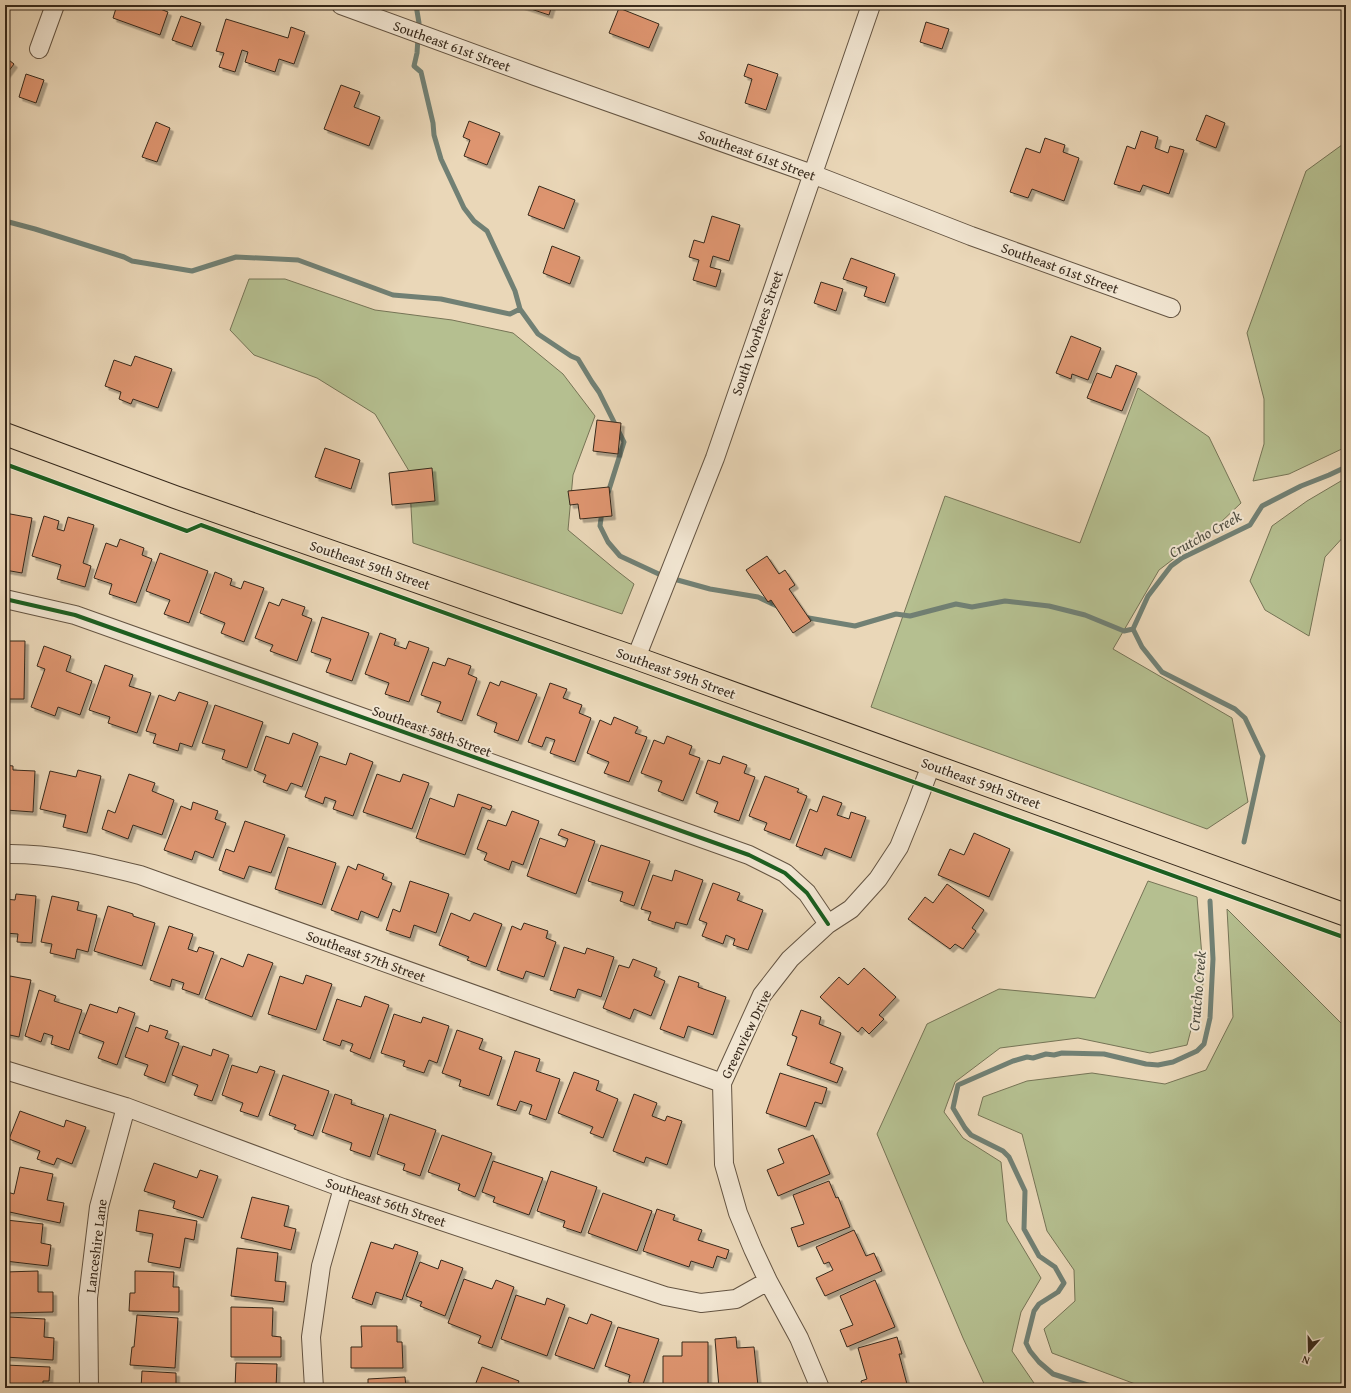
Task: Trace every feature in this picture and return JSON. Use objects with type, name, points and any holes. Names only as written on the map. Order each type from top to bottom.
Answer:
[{"type":"main road","name":"Southeast 59th Street","points":[[5,434],[183,499],[636,658],[1346,915]]},
{"type":"street","points":[[39,49],[55,5]]},
{"type":"street","name":"Southeast 61st Street","points":[[341,5],[535,76],[812,174],[971,236],[1171,308]]},
{"type":"street","name":"South Voorhees Street","points":[[636,658],[715,458],[871,5]]},
{"type":"street","name":"Southeast 58th Street","points":[[5,599],[75,615],[749,855],[785,873],[807,894],[828,924]]},
{"type":"street","name":"Greenview Drive","points":[[820,1388],[799,1338],[768,1281],[738,1213],[724,1164],[722,1083],[762,995],[790,959],[828,924],[851,909],[878,879],[899,847],[931,765]]},
{"type":"street","name":"Southeast 57th Street","points":[[5,854],[28,853],[86,862],[140,875],[722,1083]]},
{"type":"street","name":"Southeast 56th Street","points":[[5,1070],[126,1107],[343,1188],[665,1296],[701,1303],[736,1299],[768,1281]]},
{"type":"street","name":"Lanceshire Lane","points":[[89,1388],[88,1298],[98,1207],[126,1107]]},
{"type":"street","points":[[314,1388],[311,1337],[321,1266],[343,1188]]},
{"type":"green space","points":[[1346,142],[1346,447],[1289,474],[1253,481],[1264,444],[1264,399],[1247,333],[1306,171]]},
{"type":"green space","points":[[249,279],[285,279],[375,310],[452,320],[513,333],[563,374],[595,416],[573,475],[568,530],[634,584],[622,614],[413,543],[409,471],[375,414],[317,378],[254,355],[230,330]]},
{"type":"green space","points":[[1138,388],[1209,437],[1241,503],[1219,524],[1159,570],[1113,649],[1232,718],[1248,802],[1207,829],[871,707],[945,496],[1080,543]]},
{"type":"green space","points":[[1346,478],[1346,534],[1325,557],[1309,636],[1265,610],[1250,581],[1272,526],[1307,501]]},
{"type":"green space","points":[[1148,881],[1197,897],[1204,980],[1187,1045],[1150,1053],[1078,1038],[1000,1048],[955,1082],[944,1112],[963,1138],[1001,1162],[1007,1221],[1041,1278],[1021,1312],[1012,1351],[1036,1386],[1043,1388],[986,1388],[963,1338],[877,1134],[927,1024],[999,989],[1095,998]]},
{"type":"green space","points":[[1227,909],[1341,1023],[1346,1026],[1346,1388],[1146,1388],[1052,1353],[1044,1329],[1075,1301],[1074,1270],[1047,1231],[1022,1134],[978,1115],[983,1097],[1027,1081],[1092,1073],[1165,1084],[1206,1070],[1233,1017]]},
{"type":"building","points":[[117,5],[155,5],[155,7],[168,12],[160,35],[113,18]]},
{"type":"building","points":[[519,5],[552,5],[549,15]]},
{"type":"building","points":[[619,8],[659,24],[649,48],[609,33]]},
{"type":"building","points":[[181,16],[201,23],[192,47],[172,40]]},
{"type":"building","points":[[226,19],[288,38],[291,27],[305,32],[294,64],[279,59],[275,72],[245,62],[248,52],[242,50],[235,72],[219,67],[224,53],[216,51]]},
{"type":"building","points":[[926,22],[949,29],[942,49],[920,42]]},
{"type":"building","points":[[5,57],[14,64],[5,76]]},
{"type":"building","points":[[748,64],[778,74],[766,110],[745,103],[752,79],[744,76]]},
{"type":"building","points":[[26,74],[44,80],[36,103],[19,97]]},
{"type":"building","points":[[341,85],[360,92],[354,107],[380,117],[369,146],[324,129]]},
{"type":"building","points":[[1206,115],[1225,123],[1216,148],[1196,140]]},
{"type":"building","points":[[469,121],[500,133],[487,165],[464,156],[470,140],[463,137]]},
{"type":"building","points":[[156,122],[170,128],[157,162],[142,157]]},
{"type":"building","points":[[1141,131],[1158,137],[1155,148],[1168,153],[1170,146],[1184,150],[1169,194],[1143,185],[1140,192],[1114,184],[1127,146],[1135,149]]},
{"type":"building","points":[[1045,138],[1065,145],[1063,152],[1079,158],[1064,201],[1032,189],[1028,198],[1010,192],[1026,148],[1040,153]]},
{"type":"building","points":[[539,186],[575,200],[564,229],[528,215]]},
{"type":"building","points":[[712,216],[740,225],[729,261],[713,256],[710,267],[721,270],[716,287],[693,280],[699,260],[689,257],[694,240],[704,243]]},
{"type":"building","points":[[552,246],[580,257],[570,284],[543,273]]},
{"type":"building","points":[[851,258],[895,274],[885,303],[864,296],[867,287],[843,279]]},
{"type":"building","points":[[821,282],[843,289],[836,311],[814,303]]},
{"type":"building","points":[[1071,336],[1101,348],[1088,380],[1072,374],[1071,379],[1056,373]]},
{"type":"building","points":[[135,356],[172,369],[158,408],[133,399],[131,404],[119,399],[121,392],[105,386],[114,360],[131,366]]},
{"type":"building","points":[[1116,365],[1137,373],[1122,411],[1087,398],[1097,373],[1111,378]]},
{"type":"building","points":[[597,420],[621,423],[618,454],[593,451]]},
{"type":"building","points":[[325,448],[360,460],[351,489],[315,477]]},
{"type":"building","points":[[432,468],[435,501],[392,505],[389,473]]},
{"type":"building","points":[[609,487],[612,516],[580,519],[578,504],[570,505],[568,491]]},
{"type":"building","points":[[5,513],[32,518],[22,573],[5,570]]},
{"type":"building","points":[[44,516],[59,521],[57,529],[64,531],[68,517],[94,525],[83,563],[91,566],[85,587],[57,579],[61,565],[32,556]]},
{"type":"building","points":[[120,539],[144,548],[142,555],[152,559],[136,603],[109,594],[112,584],[94,578],[106,543],[117,547]]},
{"type":"building","points":[[160,553],[208,571],[189,623],[164,614],[170,600],[146,591]]},
{"type":"building","points":[[767,556],[779,574],[785,570],[795,585],[789,589],[811,621],[793,633],[771,600],[768,602],[746,570]]},
{"type":"building","points":[[215,572],[232,579],[230,585],[241,589],[244,581],[264,588],[244,642],[221,633],[225,623],[200,613]]},
{"type":"building","points":[[282,599],[305,607],[302,615],[312,619],[297,661],[270,651],[273,645],[255,638],[269,602],[279,606]]},
{"type":"building","points":[[322,617],[369,633],[352,681],[326,672],[331,659],[311,652]]},
{"type":"building","points":[[380,633],[396,639],[394,645],[406,649],[409,641],[429,648],[409,702],[385,694],[389,683],[365,674]]},
{"type":"building","points":[[5,641],[25,641],[24,699],[5,699]]},
{"type":"building","points":[[44,646],[71,656],[66,671],[92,681],[80,715],[58,707],[55,716],[31,707],[45,669],[37,666]]},
{"type":"building","points":[[448,658],[471,666],[468,674],[477,678],[462,721],[437,712],[441,702],[421,695],[433,662],[445,666]]},
{"type":"building","points":[[105,665],[133,675],[129,686],[151,693],[137,733],[108,723],[110,717],[89,710]]},
{"type":"building","points":[[501,681],[537,694],[518,741],[494,732],[497,723],[477,715],[490,682],[499,686]]},
{"type":"building","points":[[550,683],[567,689],[563,698],[582,705],[579,713],[591,718],[575,762],[550,753],[555,740],[546,737],[542,747],[528,742]]},
{"type":"building","points":[[179,692],[208,702],[192,747],[180,743],[178,751],[153,743],[156,734],[146,731],[159,695],[175,701]]},
{"type":"building","points":[[215,705],[263,722],[247,768],[222,759],[225,750],[202,743]]},
{"type":"building","points":[[614,717],[638,727],[635,733],[647,737],[629,782],[604,773],[609,762],[587,753],[600,720],[611,725]]},
{"type":"building","points":[[293,733],[318,743],[302,787],[291,783],[287,791],[263,782],[266,775],[254,770],[266,736],[289,744]]},
{"type":"building","points":[[667,736],[692,746],[689,754],[700,758],[683,801],[658,791],[662,781],[641,773],[654,740],[664,744]]},
{"type":"building","points":[[350,753],[373,762],[353,816],[333,809],[336,801],[325,797],[323,804],[305,797],[320,756],[346,765]]},
{"type":"building","points":[[723,756],[747,765],[744,773],[755,777],[739,821],[714,812],[718,802],[696,793],[708,760],[720,764]]},
{"type":"building","points":[[5,765],[13,766],[13,770],[35,771],[33,812],[6,810],[5,828]]},
{"type":"building","points":[[78,770],[101,776],[87,833],[63,827],[66,815],[40,809],[50,771],[76,777]]},
{"type":"building","points":[[129,774],[155,783],[152,791],[174,800],[162,835],[133,825],[128,839],[102,829],[108,810],[115,813]]},
{"type":"building","points":[[377,774],[400,782],[403,774],[429,783],[412,829],[363,812]]},
{"type":"building","points":[[765,776],[799,789],[797,792],[807,796],[790,840],[764,830],[767,823],[749,816]]},
{"type":"building","points":[[458,794],[492,806],[490,810],[482,807],[465,855],[416,838],[430,798],[454,807]]},
{"type":"building","points":[[823,796],[842,803],[837,815],[849,819],[851,812],[866,817],[851,858],[825,848],[822,856],[796,846],[810,809],[817,812]]},
{"type":"building","points":[[193,802],[218,811],[215,819],[226,823],[213,858],[195,851],[192,860],[164,850],[181,806],[191,810]]},
{"type":"building","points":[[512,811],[539,821],[523,865],[512,861],[509,870],[484,860],[487,853],[477,849],[488,820],[506,826]]},
{"type":"building","points":[[245,821],[285,835],[271,873],[249,866],[244,879],[219,870],[226,849],[234,852]]},
{"type":"building","points":[[561,829],[595,841],[576,894],[527,876],[540,838],[565,847],[568,839],[558,835]]},
{"type":"building","points":[[974,833],[1010,849],[989,897],[938,875],[950,849],[964,855]]},
{"type":"building","points":[[601,845],[650,861],[634,906],[620,901],[623,892],[588,881]]},
{"type":"building","points":[[288,847],[336,863],[322,905],[275,889]]},
{"type":"building","points":[[358,864],[384,874],[382,879],[392,883],[378,918],[361,911],[358,920],[331,910],[348,866],[356,870]]},
{"type":"building","points":[[675,870],[703,880],[687,925],[676,922],[674,929],[648,920],[651,912],[641,909],[653,875],[672,881]]},
{"type":"building","points":[[410,881],[449,894],[436,933],[414,925],[410,938],[386,930],[393,909],[400,912]]},
{"type":"building","points":[[713,883],[740,893],[737,900],[763,910],[748,950],[733,945],[735,939],[726,935],[723,944],[702,936],[707,923],[699,920]]},
{"type":"building","points":[[947,884],[984,910],[972,928],[976,931],[963,949],[955,944],[950,949],[908,919],[925,897],[933,903]]},
{"type":"building","points":[[16,894],[36,896],[32,943],[17,942],[18,934],[5,933],[5,899],[15,900]]},
{"type":"building","points":[[52,896],[79,902],[77,910],[97,915],[88,952],[77,949],[75,959],[50,953],[52,944],[41,942]]},
{"type":"building","points":[[108,906],[155,923],[142,966],[94,951]]},
{"type":"building","points":[[451,913],[470,921],[474,913],[502,924],[486,967],[467,960],[469,957],[439,945]]},
{"type":"building","points":[[524,923],[548,931],[546,938],[556,942],[544,977],[526,971],[523,979],[497,970],[512,926],[521,930]]},
{"type":"building","points":[[169,926],[193,934],[188,949],[197,952],[199,947],[214,952],[199,995],[182,989],[184,983],[172,979],[170,987],[150,980]]},
{"type":"building","points":[[564,947],[585,954],[587,948],[614,957],[601,997],[578,989],[575,998],[550,990]]},
{"type":"building","points":[[248,954],[273,963],[252,1017],[205,999],[221,958],[243,967]]},
{"type":"building","points":[[633,959],[657,968],[654,976],[665,981],[651,1016],[634,1009],[630,1019],[603,1008],[619,965],[629,968]]},
{"type":"building","points":[[864,968],[896,997],[879,1015],[884,1019],[869,1034],[862,1027],[858,1032],[820,997],[839,977],[848,985]]},
{"type":"building","points":[[306,975],[332,984],[316,1030],[268,1014],[280,976],[303,984]]},
{"type":"building","points":[[10,976],[31,980],[19,1037],[5,1034],[5,984],[8,985]]},
{"type":"building","points":[[679,976],[699,983],[698,987],[726,997],[713,1035],[688,1026],[684,1038],[660,1029]]},
{"type":"building","points":[[39,990],[56,996],[54,1001],[82,1010],[69,1050],[51,1044],[53,1036],[44,1033],[41,1042],[25,1036]]},
{"type":"building","points":[[365,996],[389,1005],[370,1059],[350,1051],[353,1044],[342,1040],[340,1046],[323,1040],[337,999],[361,1007]]},
{"type":"building","points":[[90,1004],[117,1013],[119,1007],[135,1013],[117,1065],[98,1058],[104,1042],[79,1033]]},
{"type":"building","points":[[801,1010],[821,1017],[819,1024],[841,1033],[830,1063],[843,1068],[837,1083],[787,1065],[797,1037],[792,1035]]},
{"type":"building","points":[[394,1014],[421,1023],[423,1017],[449,1026],[437,1063],[429,1060],[424,1073],[403,1066],[405,1061],[381,1053]]},
{"type":"building","points":[[150,1025],[168,1031],[165,1038],[179,1043],[165,1083],[144,1075],[148,1065],[125,1057],[136,1027],[148,1032]]},
{"type":"building","points":[[457,1030],[483,1039],[479,1049],[502,1057],[489,1096],[459,1086],[461,1080],[442,1073]]},
{"type":"building","points":[[183,1046],[211,1056],[213,1049],[229,1055],[212,1101],[194,1095],[198,1085],[172,1075]]},
{"type":"building","points":[[515,1051],[540,1059],[536,1071],[560,1079],[546,1120],[529,1114],[532,1105],[520,1101],[516,1111],[497,1105]]},
{"type":"building","points":[[232,1065],[257,1073],[260,1066],[275,1071],[258,1117],[240,1111],[243,1103],[222,1095]]},
{"type":"building","points":[[574,1072],[599,1081],[596,1090],[618,1099],[603,1138],[590,1133],[593,1127],[558,1113]]},
{"type":"building","points":[[780,1073],[827,1088],[822,1104],[815,1102],[806,1127],[766,1113]]},
{"type":"building","points":[[283,1075],[329,1091],[313,1136],[294,1129],[296,1125],[269,1115]]},
{"type":"building","points":[[335,1094],[352,1100],[351,1104],[384,1115],[370,1157],[350,1150],[352,1143],[322,1132]]},
{"type":"building","points":[[634,1094],[657,1103],[652,1116],[665,1121],[667,1116],[682,1121],[667,1165],[646,1157],[644,1163],[613,1151]]},
{"type":"building","points":[[20,1111],[64,1127],[66,1120],[86,1127],[72,1164],[57,1158],[54,1165],[37,1159],[40,1151],[9,1139]]},
{"type":"building","points":[[390,1114],[436,1130],[420,1176],[403,1170],[405,1164],[377,1154]]},
{"type":"building","points":[[442,1135],[492,1153],[475,1197],[458,1190],[460,1184],[428,1172]]},
{"type":"building","points":[[813,1135],[830,1174],[778,1196],[767,1170],[784,1163],[778,1149]]},
{"type":"building","points":[[493,1161],[543,1178],[529,1215],[493,1202],[495,1197],[482,1192]]},
{"type":"building","points":[[154,1163],[197,1178],[200,1170],[218,1176],[203,1218],[173,1208],[175,1201],[144,1191]]},
{"type":"building","points":[[20,1167],[53,1174],[47,1200],[64,1203],[60,1223],[5,1211],[7,1192],[14,1194]]},
{"type":"building","points":[[551,1171],[597,1187],[581,1233],[563,1227],[565,1221],[537,1211]]},
{"type":"building","points":[[829,1181],[836,1198],[838,1197],[850,1227],[798,1247],[791,1228],[804,1224],[793,1195]]},
{"type":"building","points":[[603,1193],[652,1211],[637,1251],[588,1233]]},
{"type":"building","points":[[252,1197],[289,1206],[284,1226],[296,1229],[291,1250],[241,1238]]},
{"type":"building","points":[[657,1209],[675,1215],[673,1220],[702,1230],[698,1240],[729,1250],[726,1259],[717,1256],[713,1268],[691,1261],[689,1267],[643,1251]]},
{"type":"building","points":[[139,1210],[197,1221],[194,1240],[185,1238],[180,1268],[148,1262],[153,1234],[136,1231]]},
{"type":"building","points":[[6,1220],[43,1224],[41,1243],[51,1245],[48,1266],[5,1261]]},
{"type":"building","points":[[854,1230],[866,1256],[874,1253],[882,1271],[825,1296],[816,1278],[833,1270],[829,1262],[824,1264],[816,1247]]},
{"type":"building","points":[[371,1242],[393,1249],[395,1244],[418,1252],[402,1300],[376,1292],[372,1305],[352,1298]]},
{"type":"building","points":[[237,1248],[278,1253],[275,1281],[286,1282],[284,1302],[231,1296]]},
{"type":"building","points":[[441,1260],[463,1268],[445,1316],[420,1306],[422,1302],[406,1296],[420,1262],[438,1269]]},
{"type":"building","points":[[38,1271],[38,1292],[53,1292],[53,1312],[5,1313],[5,1272]]},
{"type":"building","points":[[135,1271],[174,1272],[173,1287],[179,1287],[179,1312],[129,1311],[130,1293],[135,1293]]},
{"type":"building","points":[[464,1279],[492,1289],[496,1280],[514,1287],[492,1348],[478,1343],[481,1336],[448,1323]]},
{"type":"building","points":[[875,1280],[895,1327],[847,1347],[840,1330],[853,1325],[840,1296]]},
{"type":"building","points":[[516,1295],[545,1305],[547,1298],[565,1305],[547,1356],[501,1339]]},
{"type":"building","points":[[231,1307],[273,1308],[272,1336],[281,1337],[281,1357],[231,1357]]},
{"type":"building","points":[[591,1314],[612,1322],[594,1369],[555,1355],[569,1317],[587,1324]]},
{"type":"building","points":[[137,1315],[178,1318],[175,1368],[130,1365],[132,1347],[134,1347]]},
{"type":"building","points":[[9,1317],[45,1319],[44,1337],[54,1338],[53,1360],[5,1357],[5,1338],[8,1338]]},
{"type":"building","points":[[361,1326],[397,1326],[397,1342],[402,1342],[403,1368],[351,1368],[351,1347],[362,1347]]},
{"type":"building","points":[[618,1327],[659,1339],[642,1387],[628,1382],[630,1375],[605,1366]]},
{"type":"building","points":[[736,1337],[737,1348],[754,1347],[758,1386],[719,1388],[715,1339]]},
{"type":"building","points":[[897,1337],[902,1354],[899,1354],[908,1388],[863,1388],[861,1381],[867,1379],[858,1348]]},
{"type":"building","points":[[682,1342],[708,1342],[708,1388],[663,1388],[663,1356],[682,1356]]},
{"type":"building","points":[[236,1363],[277,1364],[276,1388],[235,1388]]},
{"type":"building","points":[[5,1365],[50,1367],[49,1381],[43,1381],[43,1388],[5,1388]]},
{"type":"building","points":[[482,1367],[519,1381],[516,1388],[474,1388]]},
{"type":"building","points":[[142,1371],[176,1373],[176,1388],[141,1388]]},
{"type":"building","points":[[405,1377],[406,1388],[368,1388],[368,1379]]},
{"type":"waterway","points":[[416,5],[419,30]]},
{"type":"waterway","points":[[418,38],[414,66],[421,72],[433,123],[434,135],[441,159],[464,208],[474,221],[487,231],[515,291],[520,309],[538,334],[578,359],[599,392],[624,442],[607,496]]},
{"type":"waterway","points":[[5,221],[124,257],[132,261],[192,271],[236,257],[298,260],[393,295],[441,299],[510,314],[520,309]]},
{"type":"waterway","name":"Crutcho Creek","points":[[1244,842],[1263,756],[1245,718],[1235,709],[1162,672],[1142,647],[1133,629],[1148,596],[1171,566],[1182,558],[1250,525],[1262,506],[1301,486],[1346,467]]},
{"type":"waterway","points":[[602,511],[600,526],[608,542],[620,556],[663,576],[710,589],[758,597],[779,607]]},
{"type":"waterway","points":[[803,617],[855,626],[896,614],[910,616],[956,604],[972,607],[1005,601],[1049,606],[1085,615],[1124,631],[1133,629]]},
{"type":"waterway","name":"Crutcho Creek","points":[[1097,1388],[1053,1374],[1039,1362],[1030,1351],[1026,1343],[1034,1311],[1039,1304],[1058,1292],[1064,1283],[1055,1267],[1039,1256],[1024,1229],[1025,1191],[1009,1157],[1003,1151],[971,1135],[953,1108],[958,1085],[1013,1061],[1027,1057],[1033,1058],[1046,1054],[1104,1054],[1146,1064],[1158,1065],[1173,1062],[1197,1051],[1204,1044],[1210,1018],[1213,959],[1210,901]]},
{"type":"cycle path","points":[[5,464],[187,531],[201,525],[1346,938]]},
{"type":"cycle path","points":[[5,599],[75,615],[749,855],[785,873],[807,893],[828,924]]}]
